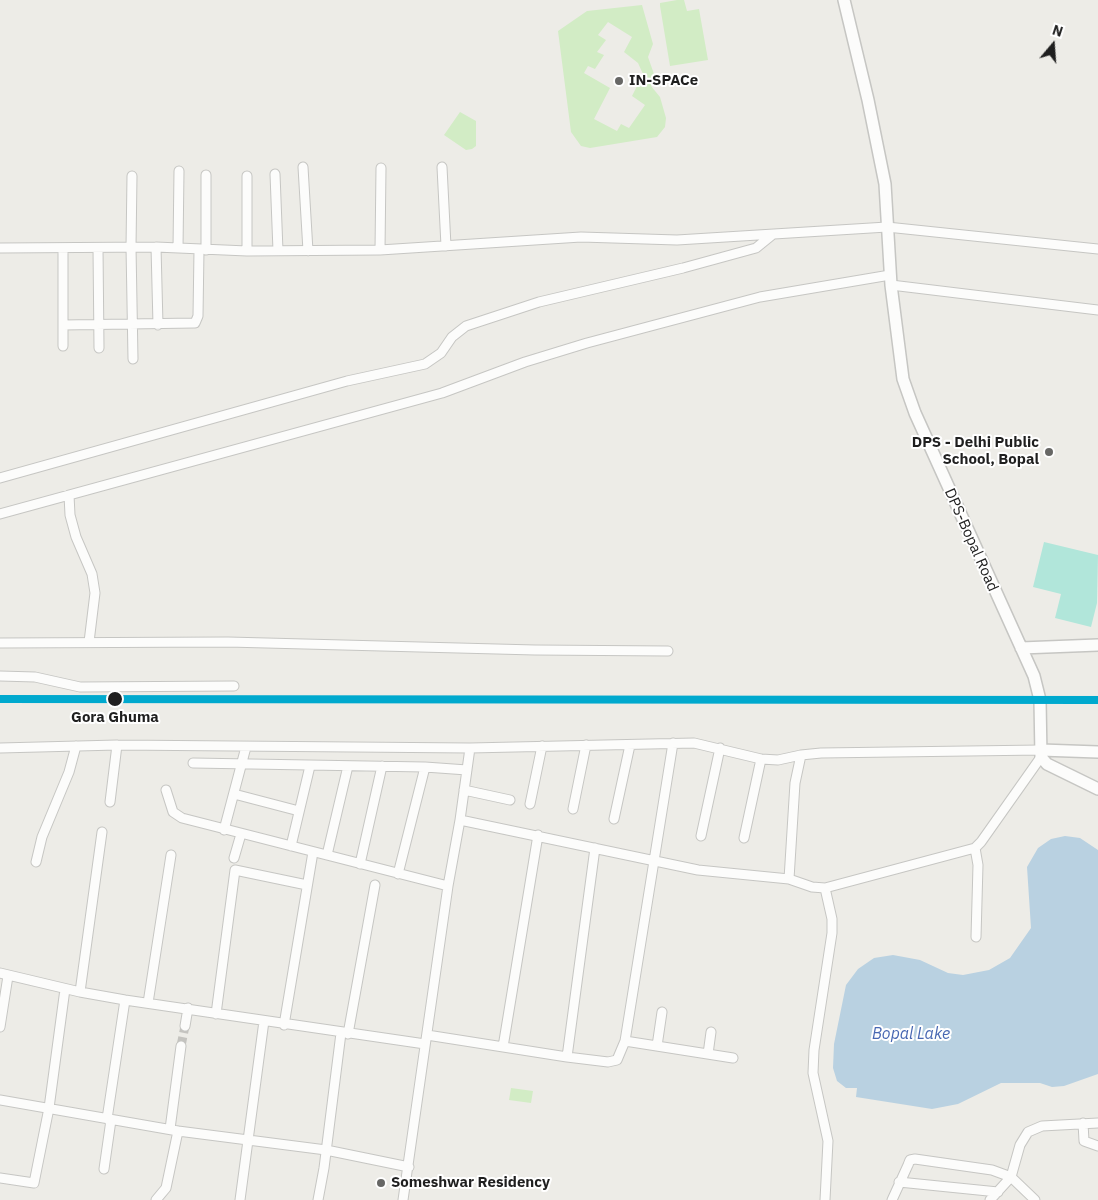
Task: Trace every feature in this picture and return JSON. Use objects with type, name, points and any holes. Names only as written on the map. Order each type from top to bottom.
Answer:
[{"type":"street","name":"DPS-Bopal Road","points":[[844,0],[864,82],[885,184],[890,275],[903,379],[914,413],[1034,676],[1040,700],[1041,753]]},
{"type":"street","points":[[442,167],[446,246]]},
{"type":"street","points":[[303,168],[308,251]]},
{"type":"street","points":[[380,250],[381,168]]},
{"type":"street","points":[[178,248],[179,171]]},
{"type":"street","points":[[275,174],[278,250]]},
{"type":"street","points":[[63,325],[132,326],[191,324],[197,320],[206,175]]},
{"type":"street","points":[[132,176],[133,359]]},
{"type":"street","points":[[247,176],[247,251]]},
{"type":"street","points":[[0,248],[156,247],[247,251],[380,250],[573,238],[676,240],[887,227],[1098,249]]},
{"type":"street","points":[[0,478],[347,381],[425,364],[441,353],[452,337],[466,326],[539,302],[683,268],[756,248],[772,235]]},
{"type":"street","points":[[156,247],[158,325]]},
{"type":"street","points":[[63,248],[63,346]]},
{"type":"street","points":[[98,248],[99,348]]},
{"type":"street","points":[[0,514],[442,392],[525,362],[587,343],[760,297],[890,275],[1098,310]]},
{"type":"street","points":[[69,495],[70,514],[76,537],[92,574],[95,593],[89,642]]},
{"type":"street","points":[[0,643],[228,642],[526,650],[668,651]]},
{"type":"street","points":[[1021,648],[1098,645]]},
{"type":"street","points":[[0,676],[35,677],[80,687],[234,686]]},
{"type":"street","points":[[0,748],[117,745],[246,748],[470,748],[694,743],[761,759],[778,760],[821,752],[1098,752]]},
{"type":"street","points":[[0,1027],[4,975],[125,1000],[188,1008],[344,1034],[503,1047],[608,1062],[617,1060],[625,1042],[652,861],[673,744]]},
{"type":"street","points":[[110,802],[117,745]]},
{"type":"street","points":[[614,819],[630,745]]},
{"type":"street","points":[[36,862],[42,837],[66,778],[76,746]]},
{"type":"street","points":[[530,804],[542,746]]},
{"type":"street","points":[[573,809],[586,746]]},
{"type":"street","points":[[224,830],[246,748]]},
{"type":"street","points":[[403,1200],[448,886],[470,748]]},
{"type":"street","points":[[700,836],[720,748]]},
{"type":"street","points":[[1041,753],[1048,764],[1098,789]]},
{"type":"street","points":[[460,820],[698,870],[789,879],[812,887],[825,888],[975,848],[1041,753]]},
{"type":"street","points":[[789,879],[795,782],[801,755]]},
{"type":"street","points":[[744,838],[761,759]]},
{"type":"street","points":[[193,763],[425,767],[467,770]]},
{"type":"street","points":[[290,846],[310,766]]},
{"type":"street","points":[[327,855],[348,766]]},
{"type":"street","points":[[360,864],[382,766]]},
{"type":"street","points":[[398,874],[425,767]]},
{"type":"street","points":[[166,790],[176,816],[224,830],[448,886]]},
{"type":"street","points":[[464,790],[510,800]]},
{"type":"street","points":[[234,794],[299,811]]},
{"type":"street","points":[[80,992],[102,832]]},
{"type":"street","points":[[234,858],[241,834]]},
{"type":"street","points":[[503,1047],[538,835]]},
{"type":"street","points":[[567,1057],[595,848]]},
{"type":"street","points":[[975,848],[978,865],[976,937]]},
{"type":"street","points":[[284,1025],[313,852]]},
{"type":"street","points":[[148,1003],[171,855]]},
{"type":"street","points":[[216,1014],[235,870],[307,885]]},
{"type":"street","points":[[318,1200],[344,1034],[375,885]]},
{"type":"street","points":[[825,888],[832,919],[832,933],[814,1050],[813,1073],[828,1141],[825,1200]]},
{"type":"street","points":[[0,1178],[34,1183],[48,1108],[65,989]]},
{"type":"street","points":[[104,1169],[125,1000]]},
{"type":"street","points":[[185,1026],[188,1008]]},
{"type":"street","points":[[657,1046],[662,1012]]},
{"type":"street","points":[[240,1200],[264,1021]]},
{"type":"street","points":[[708,1054],[711,1032]]},
{"type":"street","points":[[625,1042],[733,1058]]},
{"type":"street","points":[[156,1200],[166,1188],[182,1046]]},
{"type":"street","points":[[0,1100],[174,1130],[326,1150],[409,1167]]},
{"type":"street","points":[[1084,1123],[1084,1140],[1098,1146]]},
{"type":"street","points":[[990,1200],[1011,1177],[1020,1145],[1028,1132],[1042,1126],[1098,1123]]},
{"type":"street","points":[[892,1200],[910,1160],[915,1159],[984,1168],[1011,1177],[1035,1200]]},
{"type":"street","points":[[899,1182],[998,1192]]},
{"type":"green space","points":[[684,0],[687,11],[699,9],[708,60],[670,66],[660,3]]},
{"type":"green space","points":[[642,5],[653,44],[648,57],[654,74],[651,86],[660,97],[666,118],[665,127],[657,137],[590,148],[581,146],[571,132],[558,31],[587,11]],"holes":[[[608,22],[632,37],[624,52],[638,63],[643,74],[632,96],[645,105],[629,128],[621,124],[617,131],[594,119],[610,88],[584,73],[588,66],[595,69],[604,55],[597,52],[606,40],[598,35]]]},
{"type":"green space","points":[[460,112],[476,121],[476,146],[472,149],[466,150],[444,135]]},
{"type":"green space","points":[[511,1088],[533,1091],[531,1103],[509,1100]]},
{"type":"shaded area","points":[[1044,542],[1098,555],[1097,603],[1091,627],[1055,618],[1061,594],[1033,587]]},
{"type":"water","name":"Bopal Lake","points":[[1065,836],[1080,838],[1098,850],[1098,1074],[1064,1086],[1052,1087],[1040,1083],[1001,1083],[958,1104],[932,1109],[856,1097],[857,1088],[846,1088],[837,1081],[833,1068],[834,1044],[846,985],[858,969],[874,958],[893,955],[920,960],[948,973],[963,975],[989,970],[1010,958],[1031,928],[1027,867],[1038,848],[1051,839]]},
{"type":"tunnel","points":[[181,1046],[185,1026]]},
{"type":"transit line","points":[[0,699],[1098,700]]},
{"type":"place","name":"IN-SPACe","points":[[619,81]]},
{"type":"place","name":"DPS - Delhi Public School, Bopal","points":[[1049,452]]},
{"type":"place","name":"Gora Ghuma","points":[[115,699]]},
{"type":"place","name":"Someshwar Residency","points":[[381,1183]]}]
